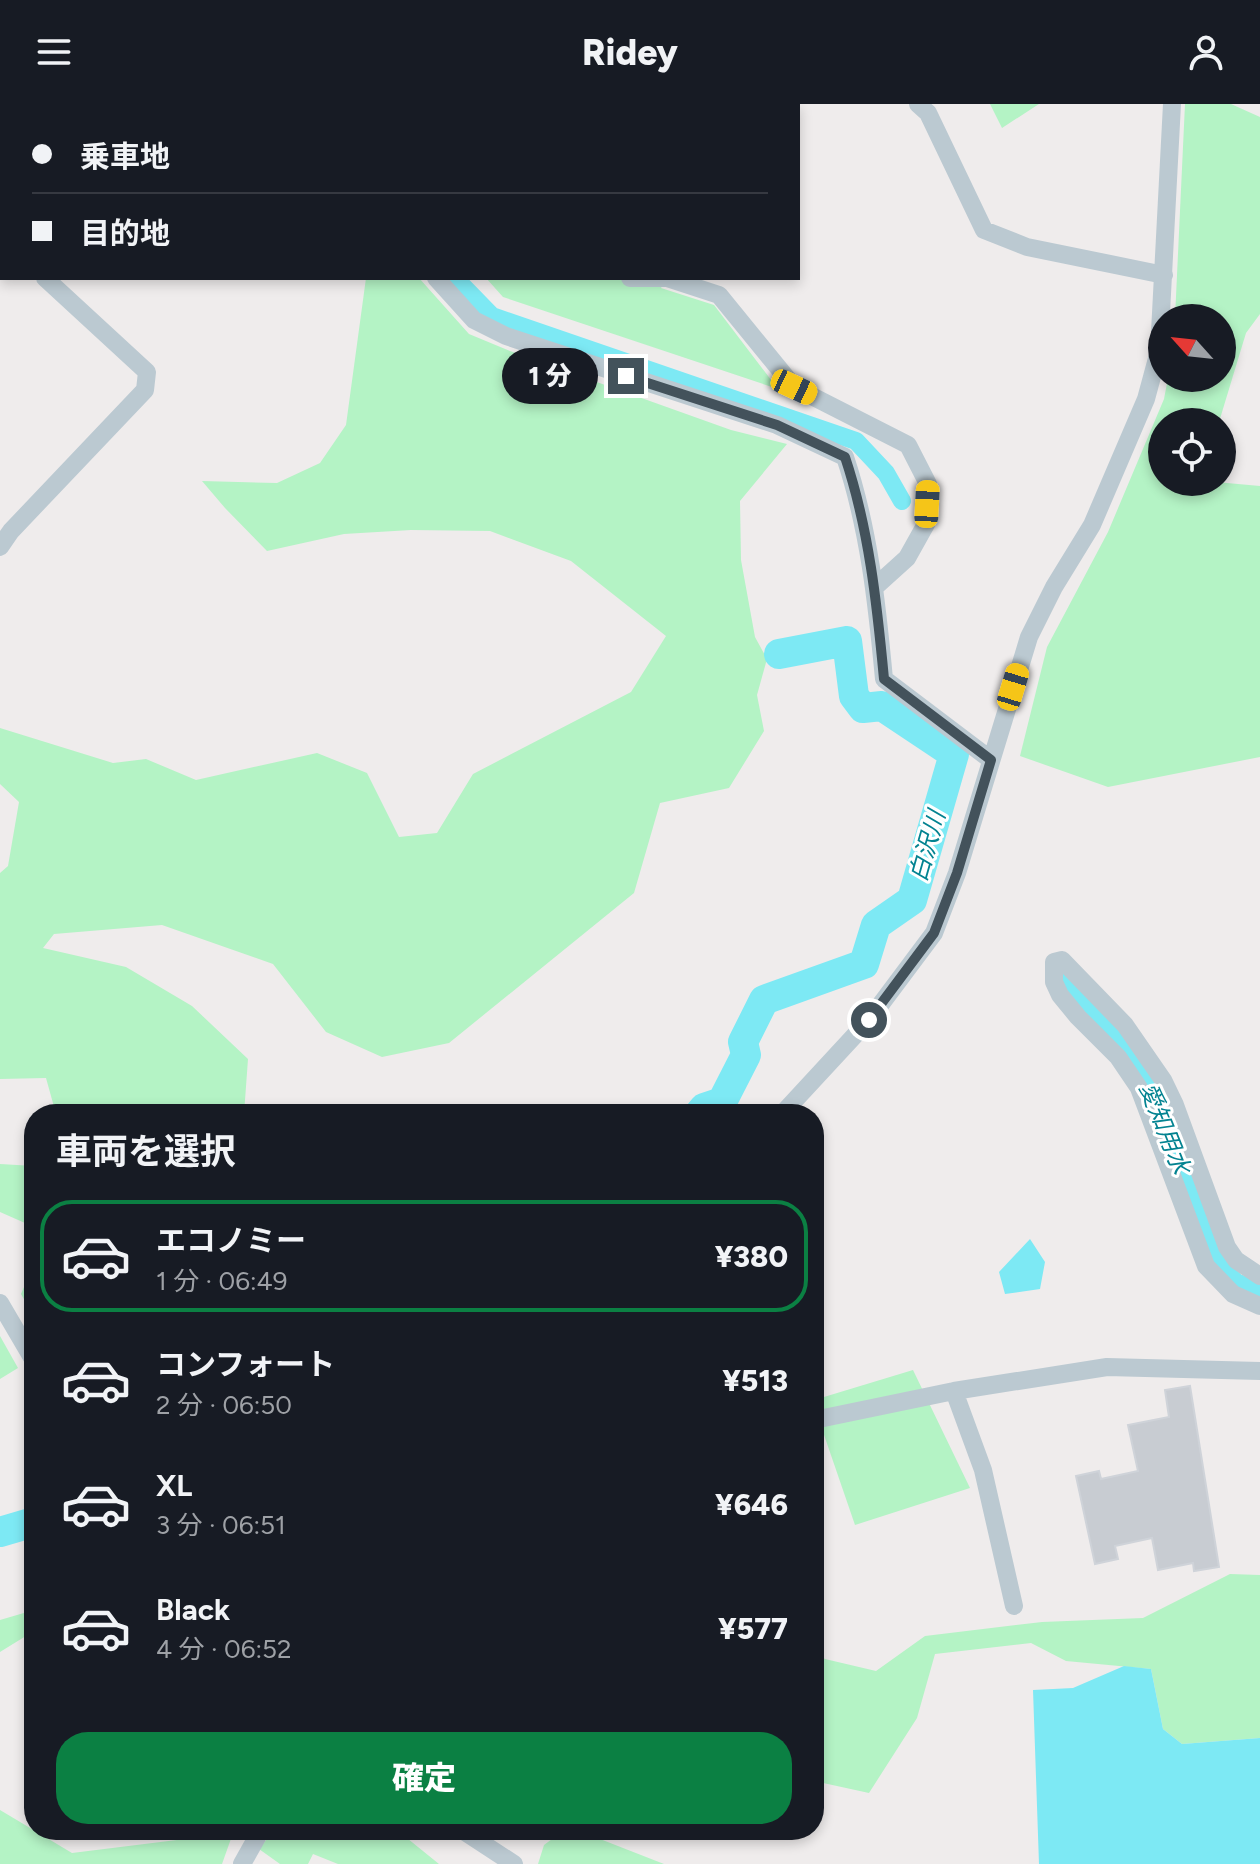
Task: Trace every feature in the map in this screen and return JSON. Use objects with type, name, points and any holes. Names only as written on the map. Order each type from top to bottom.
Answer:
[{"type":"street","points":[[918,104],[928,113],[984,230],[1027,247],[1164,275]]},
{"type":"street","points":[[791,1104],[869,1020],[934,933],[957,873],[1029,637],[1054,587],[1092,525],[1146,399],[1159,351],[1172,104]]},
{"type":"street","points":[[0,547],[6,526],[145,390],[147,372],[47,280]]},
{"type":"street","points":[[438,280],[474,320],[506,336],[777,425],[845,457],[854,482],[876,586],[884,679],[991,760]]},
{"type":"street","points":[[673,280],[719,295],[794,387],[908,445],[928,484],[926,524],[907,558],[876,586]]},
{"type":"street","points":[[1260,1276],[1236,1260],[1227,1247],[1175,1105],[1150,1058],[1125,1025],[1077,974],[1062,960],[1054,962],[1054,982],[1060,995],[1118,1057],[1139,1088],[1206,1266],[1233,1294],[1260,1306]]},
{"type":"street","points":[[0,1303],[24,1344]]},
{"type":"street","points":[[824,1418],[954,1391],[1107,1367],[1260,1371]]},
{"type":"street","points":[[954,1391],[983,1470],[1014,1606]]},
{"type":"street","points":[[242,1864],[255,1840]]},
{"type":"street","points":[[477,1840],[514,1864]]},
{"type":"green space","points":[[990,104],[1039,104],[1002,128]]},
{"type":"green space","points":[[1185,104],[1231,104],[1260,117],[1260,314],[1246,333],[1236,366],[1236,304],[1176,304]]},
{"type":"green space","points":[[366,280],[421,280],[469,334],[731,430],[787,444],[740,501],[741,560],[755,637],[767,659],[757,695],[764,731],[729,788],[660,803],[634,893],[449,1043],[382,1057],[326,1032],[273,964],[162,925],[54,934],[43,948],[126,967],[192,1006],[248,1059],[245,1104],[53,1104],[46,1078],[0,1079],[0,873],[8,866],[19,802],[0,784],[0,728],[113,763],[146,759],[196,780],[317,753],[367,773],[399,837],[437,833],[473,774],[631,692],[666,636],[571,561],[490,531],[411,530],[344,534],[267,551],[202,481],[277,483],[320,463],[346,425]]},
{"type":"green space","points":[[488,280],[666,280],[661,288],[714,305],[778,389],[503,297]]},
{"type":"green space","points":[[1165,392],[1228,392],[1223,408],[1160,408]]},
{"type":"green space","points":[[1148,437],[1148,496],[1236,496],[1236,484],[1260,486],[1260,757],[1108,787],[1020,756],[1047,647],[1108,532]]},
{"type":"green space","points":[[0,1164],[24,1165],[24,1223],[0,1212]]},
{"type":"green space","points":[[0,1336],[18,1368],[0,1379]]},
{"type":"green space","points":[[913,1370],[970,1488],[855,1525],[824,1435],[824,1397]]},
{"type":"green space","points":[[1230,1574],[1260,1575],[1260,1738],[1182,1744],[1163,1729],[1151,1669],[1066,1661],[1031,1643],[935,1654],[917,1718],[869,1793],[824,1783],[824,1658],[876,1671],[925,1636],[1042,1622],[1143,1618]]},
{"type":"green space","points":[[24,1613],[24,1637],[0,1652],[0,1620]]},
{"type":"green space","points":[[0,1810],[24,1824],[24,1840],[50,1840],[72,1853],[177,1840],[231,1840],[222,1864],[0,1864]]},
{"type":"green space","points":[[266,1840],[409,1840],[439,1864],[338,1864],[313,1854],[308,1864],[280,1864],[259,1849]]},
{"type":"green space","points":[[551,1840],[603,1840],[664,1864],[538,1864],[544,1845]]},
{"type":"water","points":[[1030,1239],[1045,1262],[1040,1289],[1005,1294],[999,1272]]},
{"type":"water","points":[[1124,1666],[1151,1669],[1163,1729],[1182,1744],[1260,1738],[1260,1864],[1039,1864],[1033,1690],[1073,1688]]},
{"type":"building","points":[[1190,1386],[1219,1567],[1194,1571],[1193,1563],[1158,1570],[1152,1538],[1115,1546],[1118,1559],[1095,1564],[1076,1476],[1099,1471],[1101,1479],[1138,1471],[1128,1425],[1169,1417],[1165,1390]]},
{"type":"waterway","name":"愛知用水","points":[[457,280],[492,316],[856,441],[886,473],[902,501]]},
{"type":"waterway","name":"白沢川","points":[[716,1104],[722,1102],[746,1055],[743,1042],[764,1000],[864,964],[876,925],[912,900],[954,754],[882,706],[863,708],[854,696],[847,641],[779,654]]},
{"type":"waterway","name":"愛知用水","points":[[1059,965],[1072,993],[1117,1039],[1145,1075],[1166,1120],[1198,1214],[1220,1266],[1236,1282],[1260,1293]]},
{"type":"waterway","name":"白沢川","points":[[0,1532],[24,1525]]},
{"type":"route","points":[[626,376],[777,425],[845,457],[854,482],[876,586],[884,679],[991,760],[957,873],[934,933],[869,1020]]}]
